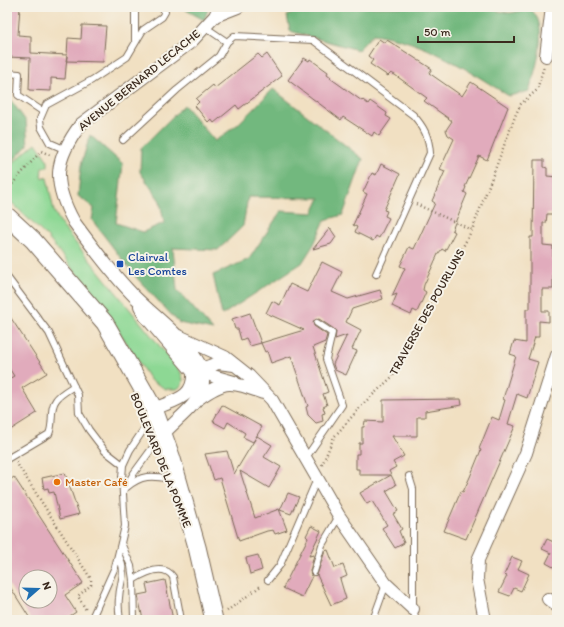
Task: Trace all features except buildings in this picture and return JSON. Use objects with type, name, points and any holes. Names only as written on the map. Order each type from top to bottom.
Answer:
[{"type":"main road","name":"BOULEVARD DE LA POMME","points":[[7,216],[33,240],[76,290],[115,363],[151,416],[159,438],[169,479],[197,547]]},
{"type":"main road","name":"BOULEVARD DE LA POMME","points":[[159,438],[172,459],[197,547],[220,616]]},
{"type":"street","points":[[217,12],[238,7]]},
{"type":"street","points":[[546,56],[552,7]]},
{"type":"street","name":"AVENUE BERNARD LECACHE","points":[[197,370],[197,359],[173,333],[136,298],[83,234],[66,208],[59,185],[59,172],[60,158],[64,149],[81,124],[192,42],[217,12]]},
{"type":"street","name":"AVENUE BERNARD LECACHE","points":[[136,298],[145,316],[197,370]]},
{"type":"street","points":[[173,333],[225,357],[237,366],[266,394],[282,415],[305,459],[339,516],[386,584],[415,614]]},
{"type":"street","points":[[485,620],[477,579],[478,560],[526,453],[554,380],[557,355]]},
{"type":"street","points":[[197,370],[218,363],[237,366]]},
{"type":"street","points":[[151,416],[187,394],[197,370]]},
{"type":"street","points":[[197,370],[266,394]]},
{"type":"street","points":[[197,370],[204,381],[198,399]]},
{"type":"street","points":[[159,438],[198,399],[214,388],[229,383],[238,383]]},
{"type":"lane","points":[[135,7],[135,43]]},
{"type":"lane","points":[[64,149],[50,144],[41,127],[40,119],[42,111],[46,105],[58,97],[92,80],[127,56],[143,30],[162,17],[165,12],[162,7]]},
{"type":"lane","points":[[205,27],[227,42]]},
{"type":"lane","points":[[123,140],[176,90],[219,56],[227,42],[234,36],[313,40],[413,115],[424,127],[429,140],[430,153],[376,274]]},
{"type":"lane","points":[[7,73],[19,74],[18,95],[42,111]]},
{"type":"lane","points":[[7,277],[50,333],[78,395],[79,413],[89,430],[105,451],[123,465]]},
{"type":"lane","points":[[305,459],[342,405],[326,359],[332,333],[317,323]]},
{"type":"lane","points":[[10,458],[49,434],[53,406],[56,399],[74,386]]},
{"type":"lane","points":[[91,619],[118,556],[125,526],[122,478],[123,465],[130,450],[151,416]]},
{"type":"lane","points":[[123,491],[159,438]]},
{"type":"lane","points":[[123,491],[136,480],[146,476],[169,479]]},
{"type":"lane","points":[[408,476],[413,489],[415,614]]},
{"type":"lane","points":[[268,580],[280,565],[317,479]]},
{"type":"lane","points":[[314,572],[322,545],[339,516]]},
{"type":"lane","points":[[121,543],[131,566],[133,580],[134,620]]},
{"type":"lane","points":[[118,556],[123,565],[124,574],[118,597],[120,620]]},
{"type":"lane","points":[[133,580],[144,573],[165,570],[170,572],[173,576],[181,620]]},
{"type":"lane","points":[[373,620],[386,584]]},
{"type":"path","name":"TRAVERSE DES POURLUNS","points":[[317,479],[334,437],[363,404],[394,376],[472,230],[516,114],[521,104],[537,90],[542,78],[546,56]]},
{"type":"path","points":[[7,190],[41,152]]},
{"type":"path","points":[[409,201],[472,230]]},
{"type":"path","points":[[10,458],[91,579],[91,585],[78,596],[91,619]]},
{"type":"path","points":[[220,616],[268,580]]},
{"type":"green space","points":[[186,7],[209,7],[204,20],[186,10]]},
{"type":"green space","points":[[303,7],[477,7],[510,13],[531,9],[538,21],[540,31],[540,48],[529,91],[509,96],[444,57],[427,49],[392,38],[373,34],[358,50],[290,31],[287,16]]},
{"type":"green space","points":[[273,89],[363,159],[343,215],[325,220],[314,244],[302,263],[222,315],[213,275],[249,259],[281,211],[313,213],[320,198],[248,197],[243,226],[218,250],[173,248],[177,290],[213,330],[179,323],[134,275],[92,220],[94,208],[78,196],[81,165],[90,135],[123,164],[116,223],[143,232],[164,223],[160,201],[140,172],[141,148],[184,105],[215,141],[237,125]]},
{"type":"green space","points":[[7,95],[26,121],[28,145],[7,167]]},
{"type":"green space","points":[[36,143],[48,161],[48,167],[42,167],[41,177],[47,178],[54,211],[62,226],[180,371],[183,383],[177,389],[166,389],[150,380],[105,309],[48,238],[7,198],[7,168]]},
{"type":"place","name":"Clairval Les Comtes","points":[[120,264]]},
{"type":"place","name":"Master Café","points":[[57,482]]}]
